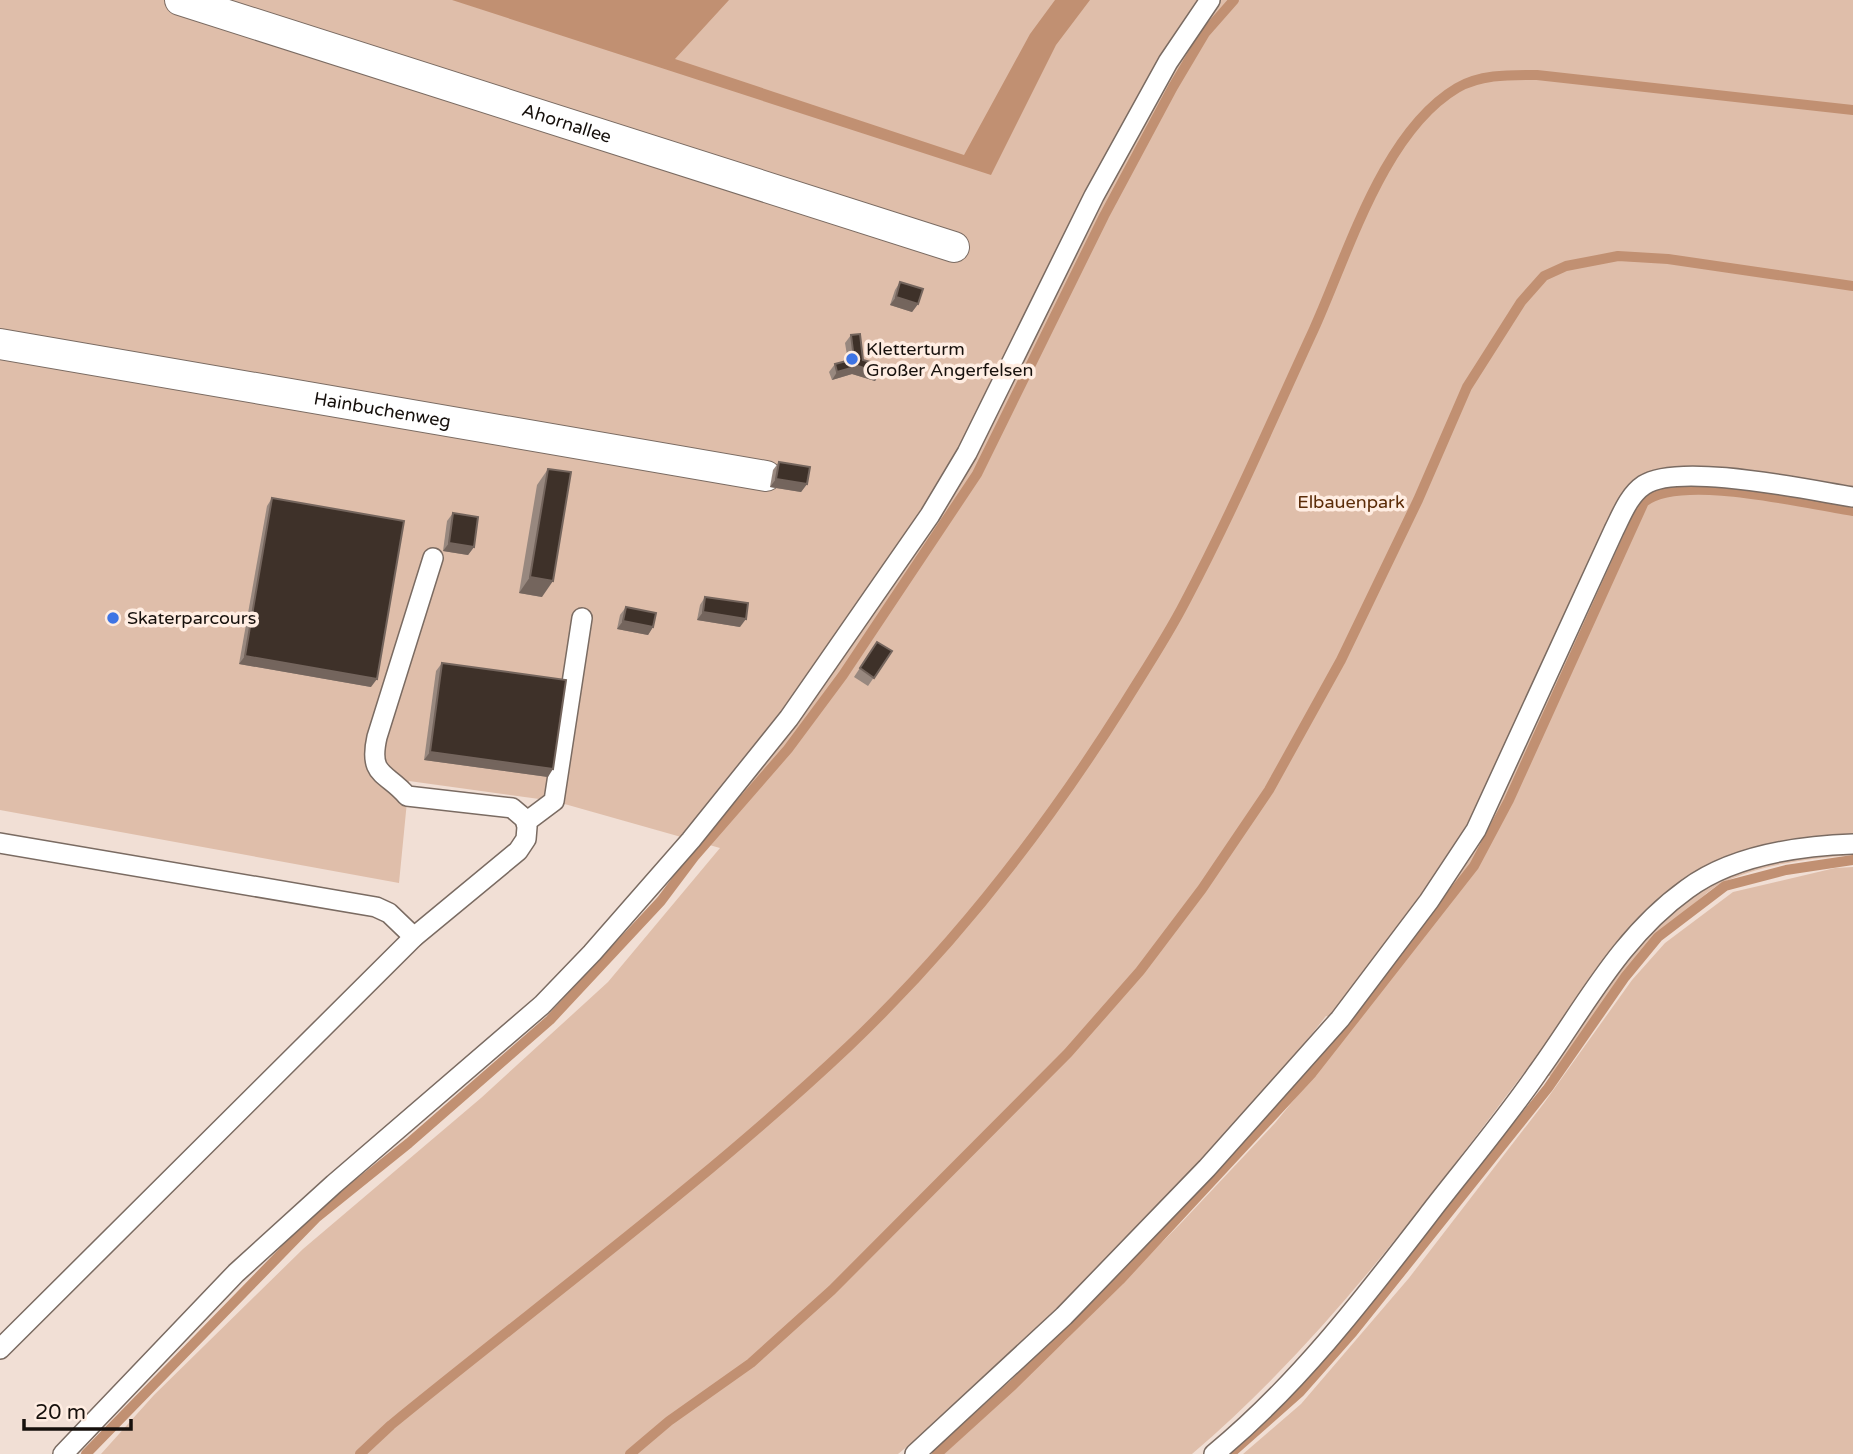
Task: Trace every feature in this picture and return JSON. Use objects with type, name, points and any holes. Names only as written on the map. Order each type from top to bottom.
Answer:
[{"type":"street","name":"Ahornallee","points":[[180,0],[954,247]]},
{"type":"street","name":"Hainbuchenweg","points":[[0,344],[766,476]]},
{"type":"lane","points":[[63,1454],[236,1273],[550,996],[691,840],[789,718],[923,525],[960,464],[1094,196],[1168,62],[1210,0]]},
{"type":"lane","points":[[915,1454],[1064,1316],[1207,1168],[1340,1019],[1429,901],[1476,830],[1614,530],[1636,491],[1662,478],[1696,476],[1853,497]]},
{"type":"lane","points":[[0,1349],[414,937],[515,855],[526,839],[526,822],[519,813],[505,806],[407,796],[398,786],[383,777],[376,767],[377,737],[433,558]]},
{"type":"lane","points":[[526,822],[554,801],[582,618]]},
{"type":"lane","points":[[0,843],[376,907],[389,913],[414,937]]},
{"type":"lane","points":[[1214,1454],[1250,1424],[1353,1312],[1538,1073],[1621,949],[1654,914],[1716,871],[1790,850],[1853,844]]},
{"type":"green space","name":"Elbauenpark","points":[[0,0],[1853,0],[1853,855],[1784,864],[1733,878],[1711,890],[1668,926],[1631,966],[1553,1077],[1526,1070],[1449,1172],[1328,1320],[1285,1366],[1192,1454],[944,1454],[1066,1340],[1182,1222],[1275,1123],[1356,1024],[1326,1016],[1226,1134],[1039,1327],[898,1454],[101,1454],[154,1395],[303,1249],[481,1098],[608,982],[720,848],[554,801],[409,781],[399,883],[0,810]]},
{"type":"green space","points":[[1853,867],[1853,1454],[1243,1454],[1301,1404],[1409,1278],[1544,1103],[1632,980],[1665,943],[1733,892],[1835,868]]},
{"type":"shaded area","points":[[452,0],[729,0],[675,59],[964,155],[1030,34],[1055,0],[1090,0],[1056,45],[991,175]]},
{"type":"building","points":[[900,282],[923,289],[918,304],[896,297]]},
{"type":"building","points":[[860,334],[863,360],[882,365],[880,373],[858,366],[837,372],[835,364],[854,359],[851,335]]},
{"type":"building","points":[[779,462],[810,467],[807,484],[776,479]]},
{"type":"building","points":[[548,469],[571,472],[553,581],[530,577]]},
{"type":"building","points":[[272,498],[404,521],[377,679],[245,656]]},
{"type":"building","points":[[453,513],[478,517],[474,547],[449,543]]},
{"type":"building","points":[[705,597],[748,603],[746,619],[703,612]]},
{"type":"building","points":[[626,607],[656,613],[653,627],[623,621]]},
{"type":"building","points":[[877,642],[892,651],[874,678],[860,668]]},
{"type":"building","points":[[442,663],[566,680],[553,769],[430,752]]},
{"type":"waterway","points":[[86,1454],[317,1217],[409,1143],[550,1020],[661,901],[694,857],[788,749],[843,675],[977,474],[1104,216],[1173,87],[1205,33],[1234,0]]},
{"type":"waterway","points":[[360,1454],[391,1425],[681,1193],[794,1096],[888,1007],[997,884],[1094,750],[1178,615],[1251,466],[1371,197],[1408,134],[1431,108],[1466,83],[1496,76],[1537,75],[1853,110]]},
{"type":"waterway","points":[[630,1454],[669,1421],[751,1363],[832,1290],[1068,1053],[1140,971],[1202,889],[1269,790],[1341,660],[1418,500],[1467,387],[1521,302],[1544,276],[1566,266],[1618,256],[1668,259],[1853,286]]},
{"type":"waterway","points":[[937,1454],[1013,1385],[1120,1280],[1312,1073],[1474,866],[1509,800],[1644,502],[1662,494],[1686,490],[1714,490],[1776,497],[1853,511]]},
{"type":"waterway","points":[[1230,1454],[1300,1392],[1353,1332],[1548,1088],[1625,977],[1658,937],[1725,886],[1786,870],[1853,860]]},
{"type":"place","name":"Kletterturm Großer Angerfelsen","points":[[852,359]]},
{"type":"place","name":"Skaterparcours","points":[[113,618]]}]
